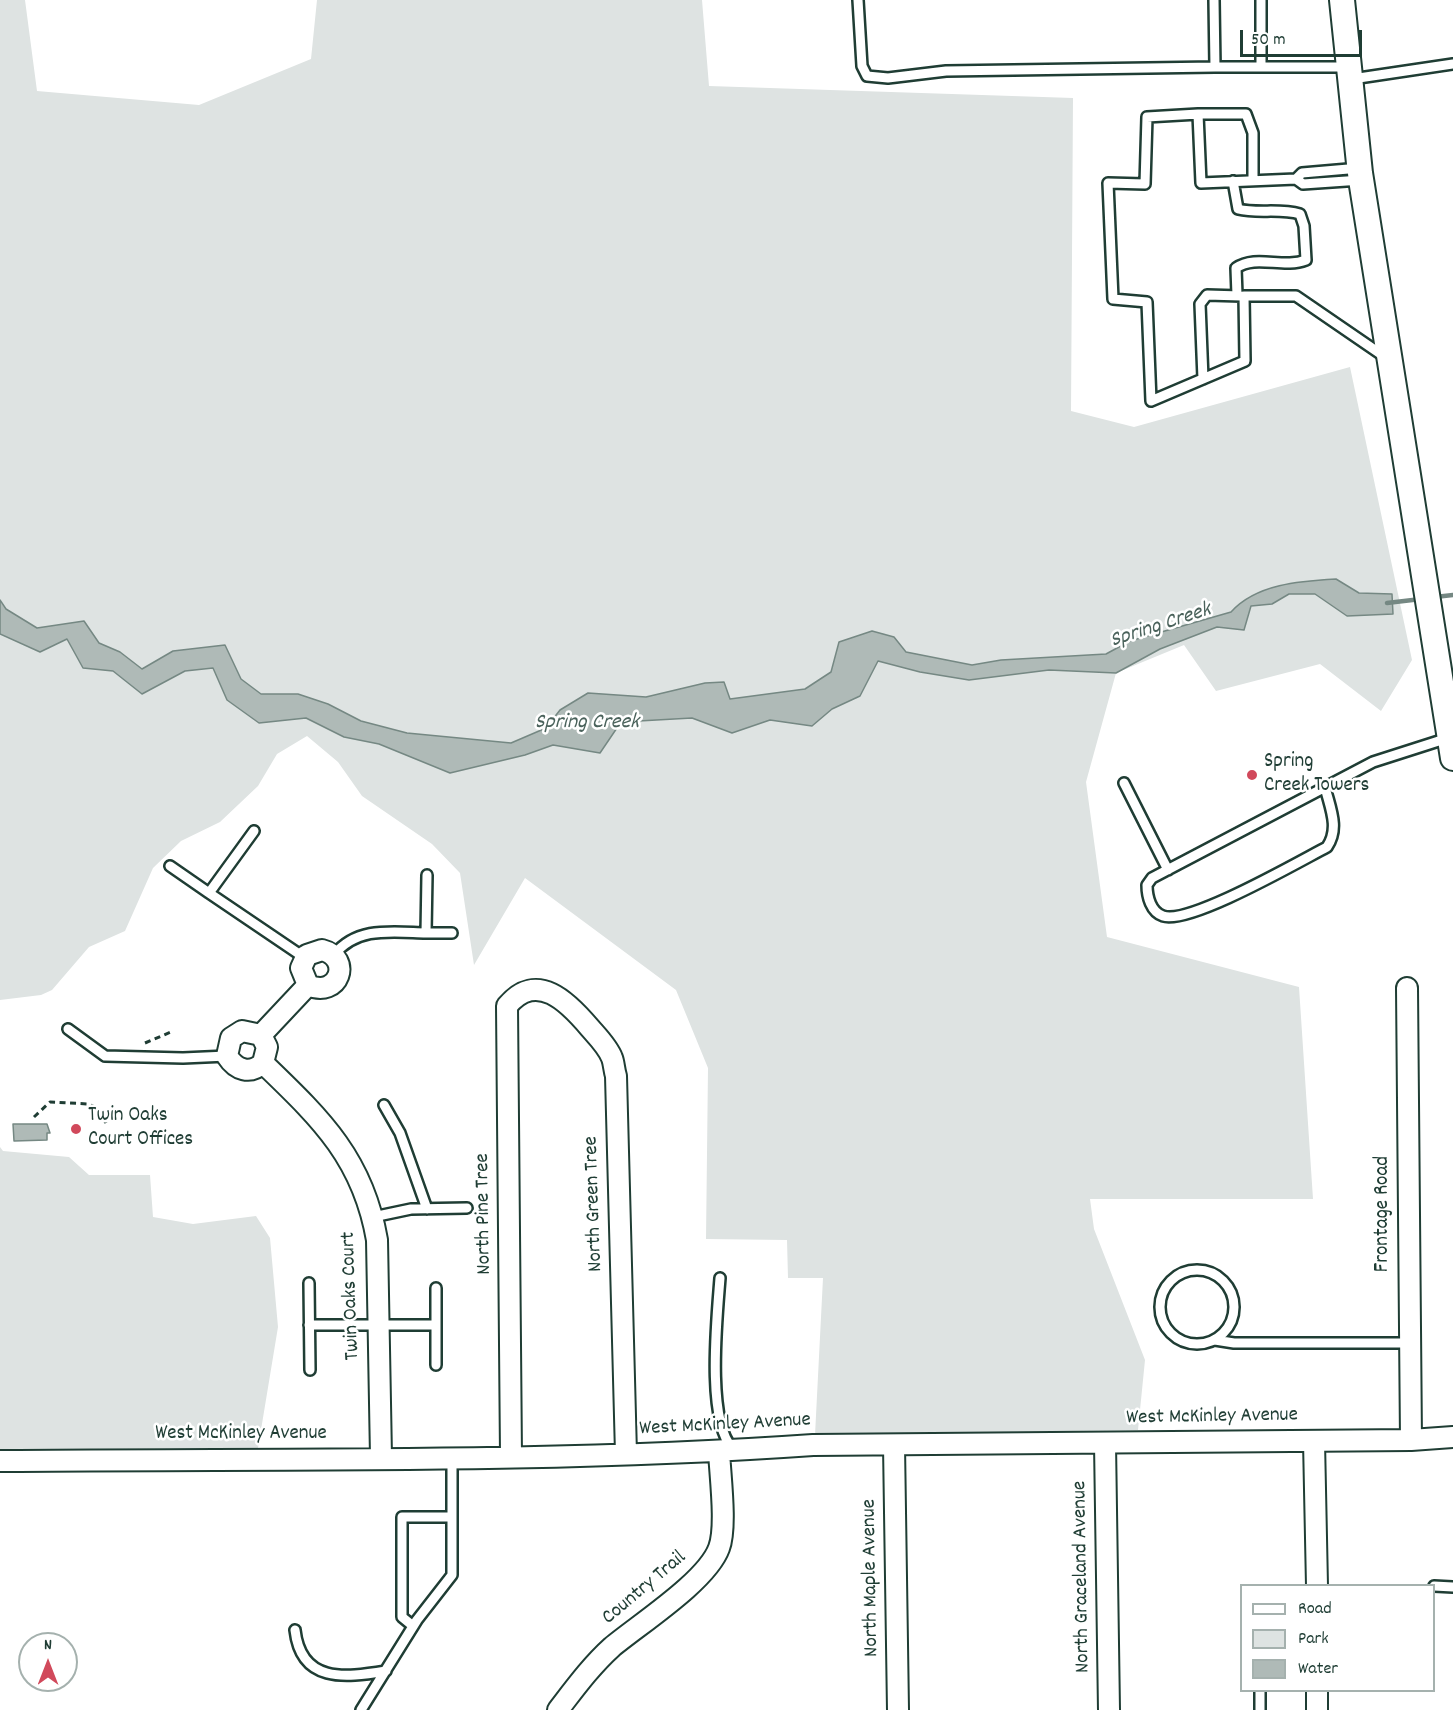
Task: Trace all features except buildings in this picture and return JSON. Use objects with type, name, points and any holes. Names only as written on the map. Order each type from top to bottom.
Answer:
[{"type":"street","points":[[1342,0],[1360,174],[1452,748]]},
{"type":"street","points":[[316,950],[334,955],[340,967],[333,984],[321,989],[308,985],[301,968],[305,958],[316,950]]},
{"type":"street","points":[[261,1035],[308,985]]},
{"type":"street","name":"Frontage Road","points":[[1407,988],[1411,1440]]},
{"type":"street","name":"North Green Tree","points":[[537,991],[554,993],[573,1008],[612,1057],[616,1076],[626,1454]]},
{"type":"street","name":"North Pine Tree","points":[[512,1456],[507,1006],[515,997],[537,991]]},
{"type":"street","points":[[248,1030],[261,1035],[267,1047],[263,1063],[256,1069],[241,1069],[227,1056],[228,1043],[236,1033],[248,1030]]},
{"type":"street","name":"Twin Oaks Court","points":[[263,1063],[308,1106],[337,1141],[353,1169],[373,1217],[377,1240],[381,1457]]},
{"type":"street","name":"West McKinley Avenue","points":[[0,1461],[452,1458],[727,1451],[813,1445],[1411,1440],[1453,1437]]},
{"type":"street","points":[[1314,1441],[1317,1584]]},
{"type":"street","name":"North Graceland Avenue","points":[[1105,1443],[1109,1710]]},
{"type":"street","name":"North Maple Avenue","points":[[894,1444],[898,1710]]},
{"type":"street","name":"Country Trail","points":[[558,1710],[586,1672],[689,1585],[714,1559],[722,1534],[727,1451]]},
{"type":"street","points":[[1317,1692],[1317,1710]]},
{"type":"lane","points":[[858,0],[862,66],[867,76],[888,78],[946,71],[1261,67],[1349,73],[1453,64]]},
{"type":"lane","points":[[1214,0],[1215,68]]},
{"type":"lane","points":[[1261,0],[1261,67]]},
{"type":"lane","points":[[1198,114],[1201,183],[1296,179],[1303,184],[1360,174]]},
{"type":"lane","points":[[1233,181],[1238,209],[1285,210],[1300,214],[1307,249],[1306,260],[1295,265],[1246,262],[1236,268],[1241,296],[1245,361],[1150,401],[1147,302],[1113,300],[1108,183],[1145,184],[1147,117],[1198,114],[1246,114],[1253,133],[1253,180]]},
{"type":"lane","points":[[1203,379],[1200,304],[1207,295],[1296,296],[1390,360]]},
{"type":"lane","points":[[1325,787],[1334,821],[1334,837],[1327,848],[1202,910],[1175,918],[1161,916],[1151,905],[1148,885],[1152,878],[1325,787],[1373,762],[1452,748]]},
{"type":"lane","points":[[1124,783],[1168,870]]},
{"type":"lane","points":[[209,893],[254,831]]},
{"type":"lane","points":[[170,866],[305,958]]},
{"type":"lane","points":[[426,933],[427,875]]},
{"type":"lane","points":[[334,955],[343,943],[360,934],[452,933]]},
{"type":"lane","points":[[68,1029],[105,1056],[183,1058],[227,1056]]},
{"type":"lane","points":[[384,1105],[404,1144],[427,1209]]},
{"type":"lane","points":[[373,1217],[427,1209],[467,1208]]},
{"type":"lane","points":[[1215,1340],[1231,1323],[1234,1300],[1229,1289],[1216,1276],[1200,1270],[1176,1276],[1167,1285],[1160,1302],[1162,1321],[1168,1332],[1178,1340],[1190,1344],[1203,1345],[1215,1340],[1234,1343],[1409,1343]]},
{"type":"lane","points":[[720,1278],[717,1398],[721,1430],[727,1451]]},
{"type":"lane","points":[[309,1283],[310,1370]]},
{"type":"lane","points":[[436,1288],[436,1365]]},
{"type":"lane","points":[[309,1325],[436,1325]]},
{"type":"lane","points":[[362,1710],[413,1626],[452,1575],[452,1458]]},
{"type":"lane","points":[[413,1626],[402,1617],[402,1517],[452,1517]]},
{"type":"lane","points":[[1435,1586],[1453,1587]]},
{"type":"lane","points":[[295,1630],[297,1647],[305,1663],[320,1672],[361,1675],[386,1671]]},
{"type":"lane","points":[[1260,1692],[1260,1710]]},
{"type":"path","points":[[142,1043],[149,1043],[171,1032]]},
{"type":"path","points":[[34,1117],[45,1104],[57,1101],[88,1104],[97,1108],[106,1123]]},
{"type":"green space","points":[[0,0],[25,0],[37,91],[199,105],[311,59],[317,0],[702,0],[709,86],[1073,98],[1071,411],[1134,427],[1350,367],[1412,660],[1381,711],[1320,664],[1216,691],[1184,645],[1116,673],[1086,782],[1107,937],[1299,987],[1313,1199],[1090,1199],[1094,1229],[1145,1360],[1138,1430],[815,1435],[823,1278],[788,1278],[787,1240],[706,1239],[708,1068],[676,990],[525,878],[474,965],[460,873],[432,844],[362,796],[338,762],[307,736],[277,754],[258,786],[220,822],[181,841],[153,868],[125,931],[89,947],[52,990],[41,995],[0,1000]]},
{"type":"green space","points":[[0,1147],[3,1151],[69,1157],[89,1175],[150,1175],[153,1217],[193,1224],[256,1216],[270,1238],[278,1327],[258,1448],[0,1449]]},
{"type":"water","name":"Spring Creek","points":[[1336,579],[1359,593],[1392,594],[1393,614],[1347,616],[1315,594],[1289,594],[1272,604],[1251,606],[1244,630],[1217,627],[1160,649],[1116,673],[1049,670],[969,680],[920,672],[878,661],[860,696],[832,709],[812,726],[770,720],[732,733],[692,718],[621,722],[600,753],[553,745],[525,755],[450,773],[379,744],[344,737],[306,718],[259,723],[227,700],[213,668],[185,671],[142,694],[113,671],[83,668],[67,639],[40,652],[0,634],[0,600],[6,609],[37,628],[84,621],[99,643],[120,652],[142,669],[173,651],[225,645],[241,679],[261,694],[298,694],[328,704],[361,721],[407,733],[511,743],[546,728],[560,710],[588,693],[646,697],[705,683],[724,682],[730,699],[805,689],[831,672],[839,642],[872,631],[894,637],[906,652],[972,665],[1001,660],[1106,654],[1130,641],[1231,612],[1253,595],[1266,590],[1294,583]]},
{"type":"water","points":[[13,1124],[47,1124],[50,1133],[47,1133],[47,1140],[14,1141]]},
{"type":"waterway","name":"Spring Creek","points":[[1435,597],[1453,595]]},
{"type":"waterway","name":"Spring Creek","points":[[1387,603],[1421,599]]},
{"type":"place","name":"Spring Creek Towers","points":[[1252,775]]},
{"type":"place","name":"Twin Oaks Court Offices","points":[[76,1129]]}]
